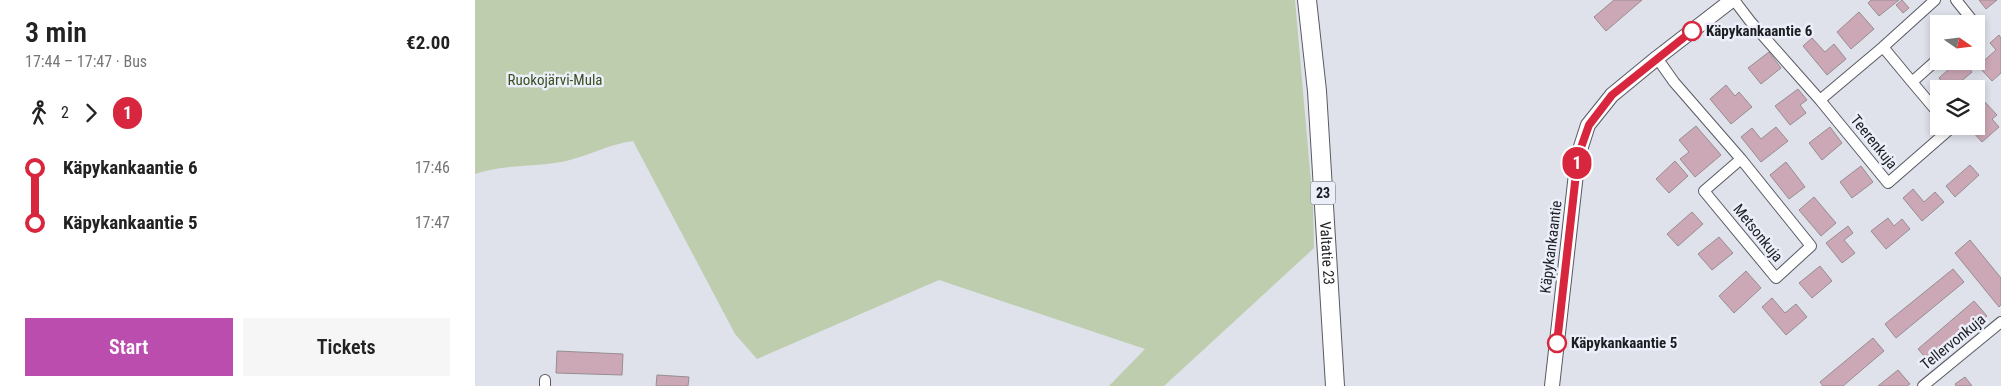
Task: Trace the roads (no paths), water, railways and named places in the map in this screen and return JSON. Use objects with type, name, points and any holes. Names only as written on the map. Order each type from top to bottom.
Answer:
[{"type":"highway","name":"Valtatie 23","points":[[1307,0],[1317,91],[1335,386]]},
{"type":"street","name":"Käpykankaantie","points":[[1552,386],[1578,156],[1589,125],[1612,95],[1733,0]]},
{"type":"street","name":"Teerenkuja","points":[[1733,0],[1820,100],[1888,183],[1944,135]]},
{"type":"street","points":[[1820,100],[1935,0]]},
{"type":"street","points":[[1956,0],[1968,15]]},
{"type":"street","points":[[1883,47],[1930,103]]},
{"type":"street","name":"Metsonkuja","points":[[1657,58],[1674,82],[1741,159],[1811,246],[1776,278],[1704,191],[1741,159]]},
{"type":"street","points":[[1912,82],[1930,66]]},
{"type":"street","name":"Tellervonkuja","points":[[1923,386],[2001,322]]},
{"type":"place","name":"Käpykankaantie 6","points":[[1692,31]]},
{"type":"place","name":"Käpykankaantie 5","points":[[1557,343]]},
{"type":"park label","name":"Ruokojärvi-Mula","points":[[555,80]]}]
